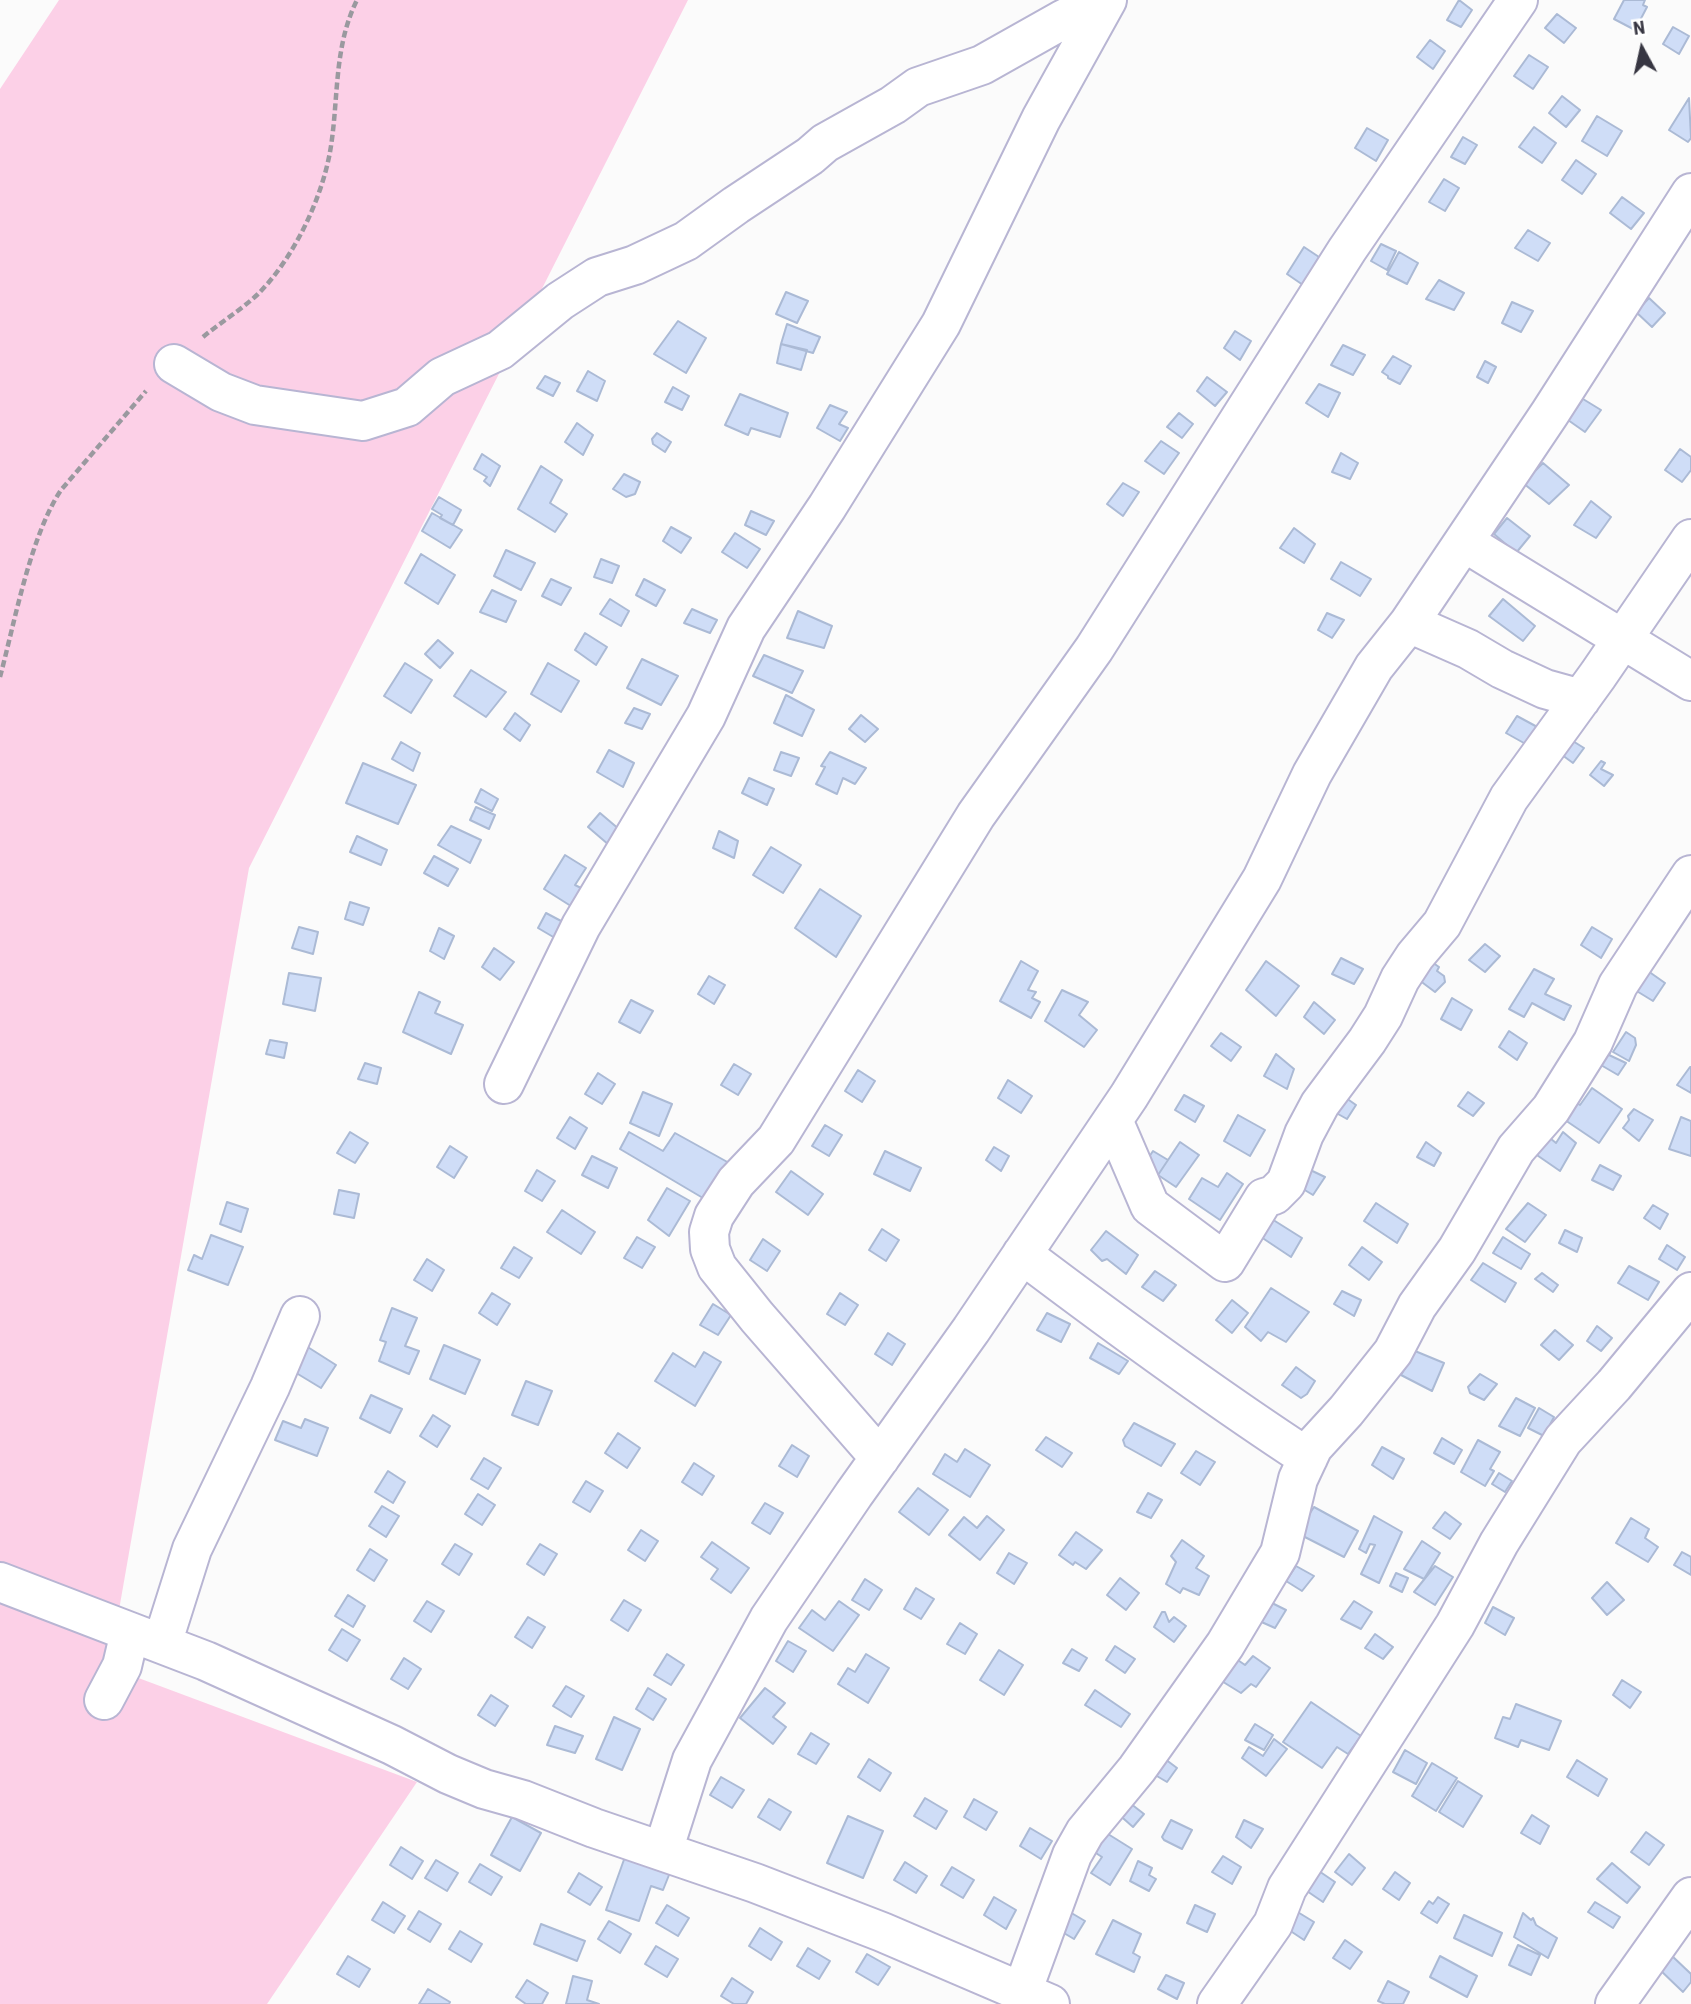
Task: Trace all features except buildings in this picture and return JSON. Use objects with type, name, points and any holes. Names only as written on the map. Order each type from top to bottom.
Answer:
[{"type":"street","points":[[174,364],[221,392],[255,405],[363,421],[407,407],[442,377],[500,351],[560,301],[597,277],[635,265],[686,241],[825,143],[882,112],[918,87],[982,65],[1062,20],[1105,0]]},
{"type":"street","points":[[505,1084],[581,926],[706,716],[746,628],[827,507],[941,324],[1041,119],[1105,0]]},
{"type":"street","points":[[880,1458],[757,1318],[717,1267],[710,1250],[709,1232],[714,1216],[736,1182],[776,1140],[976,815],[1094,649],[1347,250],[1518,0]]},
{"type":"street","points":[[663,1851],[692,1760],[769,1619],[1113,1120],[1262,879],[1312,774],[1374,667],[1409,623],[1464,542],[1691,193]]},
{"type":"street","points":[[1113,1120],[1150,1206],[1225,1262],[1264,1198],[1274,1195],[1286,1183],[1304,1134],[1320,1104],[1378,1024],[1400,979],[1415,956],[1442,924],[1510,798],[1691,539]]},
{"type":"street","points":[[1464,542],[1691,681]]},
{"type":"street","points":[[1409,623],[1468,649],[1545,689],[1581,699]]},
{"type":"street","points":[[0,1582],[206,1661],[448,1774],[755,1883],[882,1932],[1036,1998],[1072,1855],[1085,1832],[1137,1769],[1225,1645],[1280,1553],[1298,1479],[1313,1447],[1346,1411],[1392,1352],[1416,1306],[1457,1250],[1516,1149],[1551,1109],[1586,1054],[1618,985],[1691,875]]},
{"type":"street","points":[[1022,1254],[1178,1371],[1308,1458]]},
{"type":"street","points":[[1217,2004],[1273,1924],[1287,1888],[1455,1625],[1499,1544],[1563,1440],[1614,1385],[1691,1292]]},
{"type":"street","points":[[104,1700],[122,1666],[146,1638],[192,1549],[270,1387],[300,1316]]},
{"type":"street","points":[[1615,2004],[1691,1897]]},
{"type":"shaded area","points":[[59,0],[688,0],[249,868],[109,1667],[417,1782],[267,2004],[0,2004],[0,89]]}]
